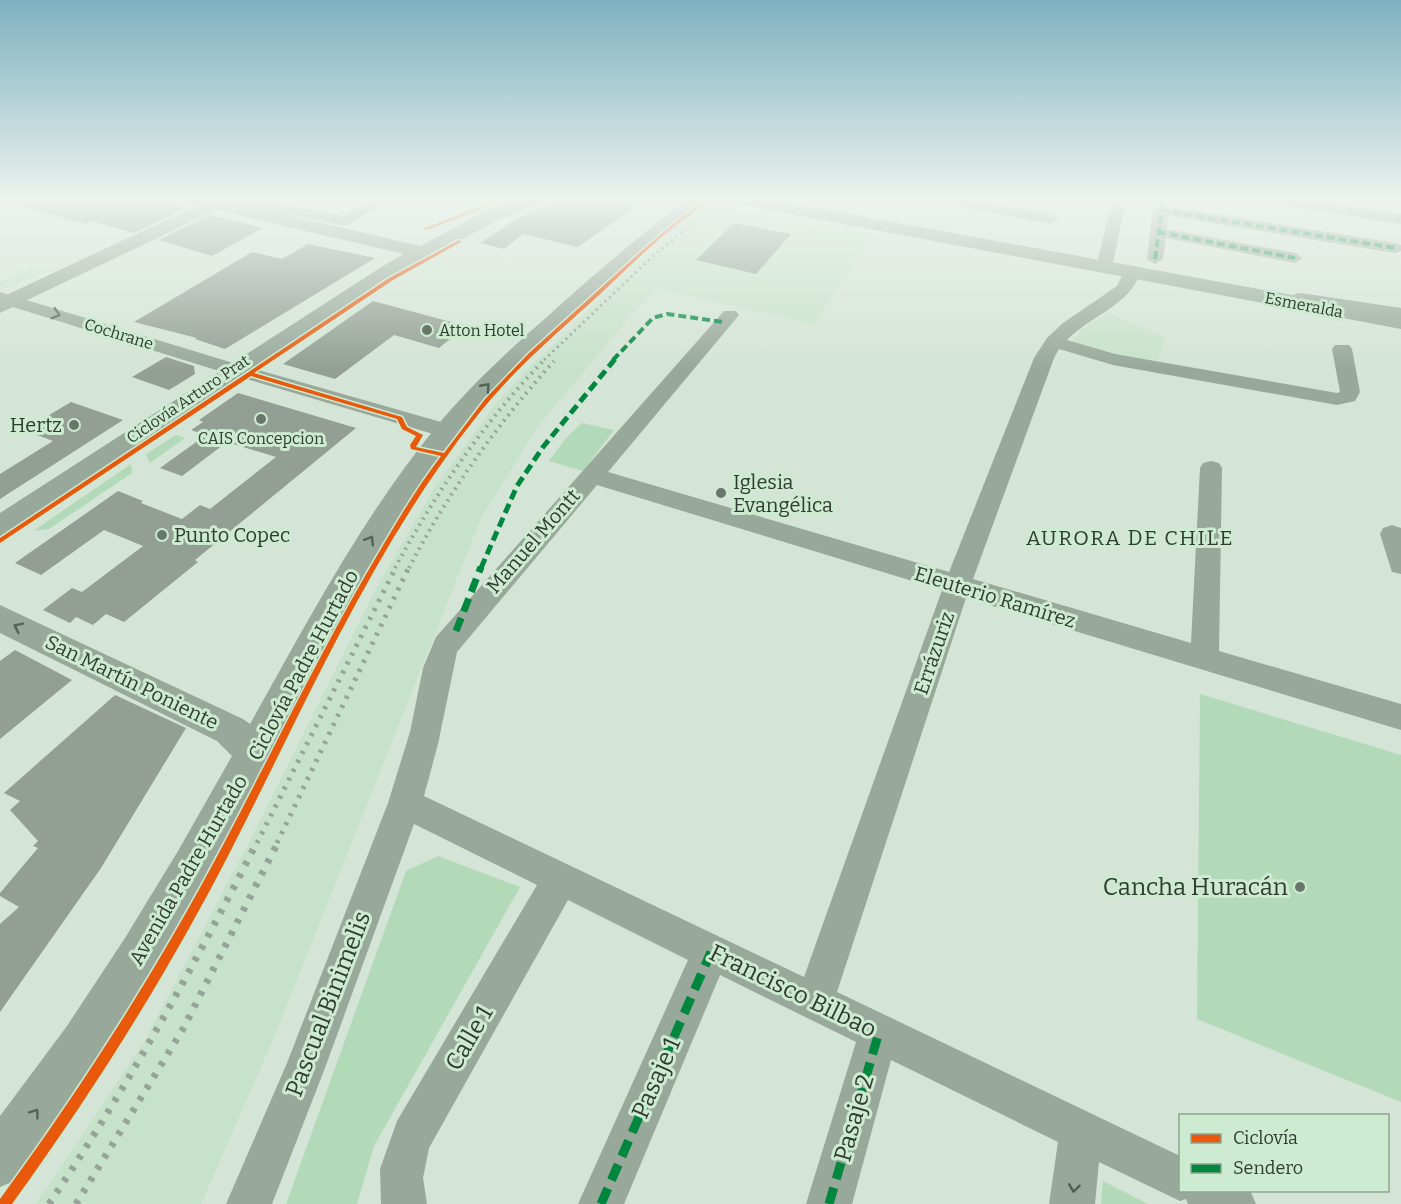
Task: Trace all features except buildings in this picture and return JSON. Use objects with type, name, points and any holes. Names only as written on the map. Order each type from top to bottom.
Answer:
[{"type":"main road","points":[[4,301],[96,257]]},
{"type":"main road","points":[[0,527],[231,368],[402,257]]},
{"type":"main road","name":"Avenida Padre Hurtado","points":[[0,1160],[36,1112],[114,997],[193,866],[354,567],[403,491],[447,431],[488,384],[523,349],[625,257]]},
{"type":"main road","name":"Esmeralda","points":[[1051,257],[1397,320]]},
{"type":"main road","points":[[0,508],[231,368]]},
{"type":"main road","name":"San Martín Poniente","points":[[0,618],[231,730],[246,743],[252,758]]},
{"type":"street","points":[[1104,267],[1106,257]]},
{"type":"street","points":[[1292,257],[1296,258]]},
{"type":"street","name":"Errázuriz","points":[[814,1002],[957,586],[1044,358],[1054,342],[1074,322],[1121,292],[1130,280],[1132,272]]},
{"type":"street","name":"Cochrane","points":[[4,301],[447,431]]},
{"type":"street","name":"Manuel Montt","points":[[405,803],[423,740],[436,669],[446,645],[730,315]]},
{"type":"street","points":[[1054,342],[1113,359],[1337,399],[1348,397],[1350,392],[1342,349]]},
{"type":"street","points":[[1205,659],[1211,468]]},
{"type":"street","name":"Eleuterio Ramírez","points":[[590,475],[1401,717]]},
{"type":"street","points":[[1392,534],[1401,565]]},
{"type":"street","name":"Francisco Bilbao","points":[[405,803],[1179,1179]]},
{"type":"street","name":"Pascual Binimelis","points":[[249,1204],[305,1068],[405,803]]},
{"type":"street","name":"Calle 1","points":[[404,1204],[400,1190],[400,1172],[404,1154],[412,1136],[560,879]]},
{"type":"street","name":"Pasaje 1","points":[[601,1204],[711,952]]},
{"type":"street","name":"Pasaje 2","points":[[829,1204],[879,1032]]},
{"type":"street","points":[[1072,1204],[1081,1131]]},
{"type":"street","points":[[1207,1192],[1233,1204]]},
{"type":"shaded area","points":[[645,257],[859,257],[814,324],[657,289],[638,308],[540,423],[481,518],[274,1037],[201,1204],[36,1204],[145,1040],[249,842],[373,594],[433,490],[497,402]]},
{"type":"shaded area","points":[[31,268],[43,272],[7,288],[0,286],[0,282]]},
{"type":"shaded area","points":[[1108,313],[1164,337],[1159,360],[1124,357],[1071,343],[1083,329]]},
{"type":"shaded area","points":[[582,423],[614,430],[583,471],[549,461],[566,438]]},
{"type":"shaded area","points":[[176,435],[185,438],[150,463],[146,454]]},
{"type":"shaded area","points":[[131,464],[132,473],[49,529],[33,531]]},
{"type":"shaded area","name":"Cancha Huracán","points":[[1200,694],[1401,755],[1401,1102],[1197,1019]]},
{"type":"shaded area","points":[[438,856],[520,887],[374,1146],[357,1204],[286,1204],[406,871]]},
{"type":"shaded area","points":[[1103,1181],[1148,1204],[1101,1204]]},
{"type":"railway","points":[[545,359],[652,257]]},
{"type":"railway","points":[[395,568],[427,512],[463,458],[502,407],[545,359]]},
{"type":"railway","points":[[409,568],[440,513],[475,460],[554,361]]},
{"type":"railway","points":[[257,843],[396,567]]},
{"type":"railway","points":[[277,843],[409,567]]},
{"type":"railway","points":[[49,1204],[106,1116],[159,1026],[257,842]]},
{"type":"railway","points":[[76,1204],[183,1029],[278,842]]},
{"type":"marked path","points":[[1291,257],[1295,258]]},
{"type":"marked path","points":[[456,631],[492,540],[517,486],[543,447],[624,347],[653,318],[667,314],[723,322]]},
{"type":"marked path","points":[[601,1204],[711,952]]},
{"type":"marked path","points":[[829,1204],[879,1032]]},
{"type":"cycle path","name":"Ciclovía Arturo Prat","points":[[0,541],[391,279],[430,257]]},
{"type":"cycle path","name":"Ciclovía Padre Hurtado","points":[[4,1204],[93,1076],[175,943],[225,852],[340,628],[402,519],[487,400],[516,369],[638,257]]},
{"type":"cycle path","name":"Ciclovía Arturo Prat","points":[[251,374],[400,418],[404,428],[420,435],[413,448],[445,455]]},
{"type":"place","name":"Atton Hotel","points":[[427,330]]},
{"type":"place","name":"CAIS Concepcion","points":[[261,419]]},
{"type":"place","name":"Hertz","points":[[74,425]]},
{"type":"place","name":"Iglesia Evangélica","points":[[721,493]]},
{"type":"place","name":"Punto Copec","points":[[162,535]]},
{"type":"place","name":"Cancha Huracán","points":[[1300,887]]},
{"type":"district","name":"AURORA DE CHILE","points":[[1130,538]]}]
